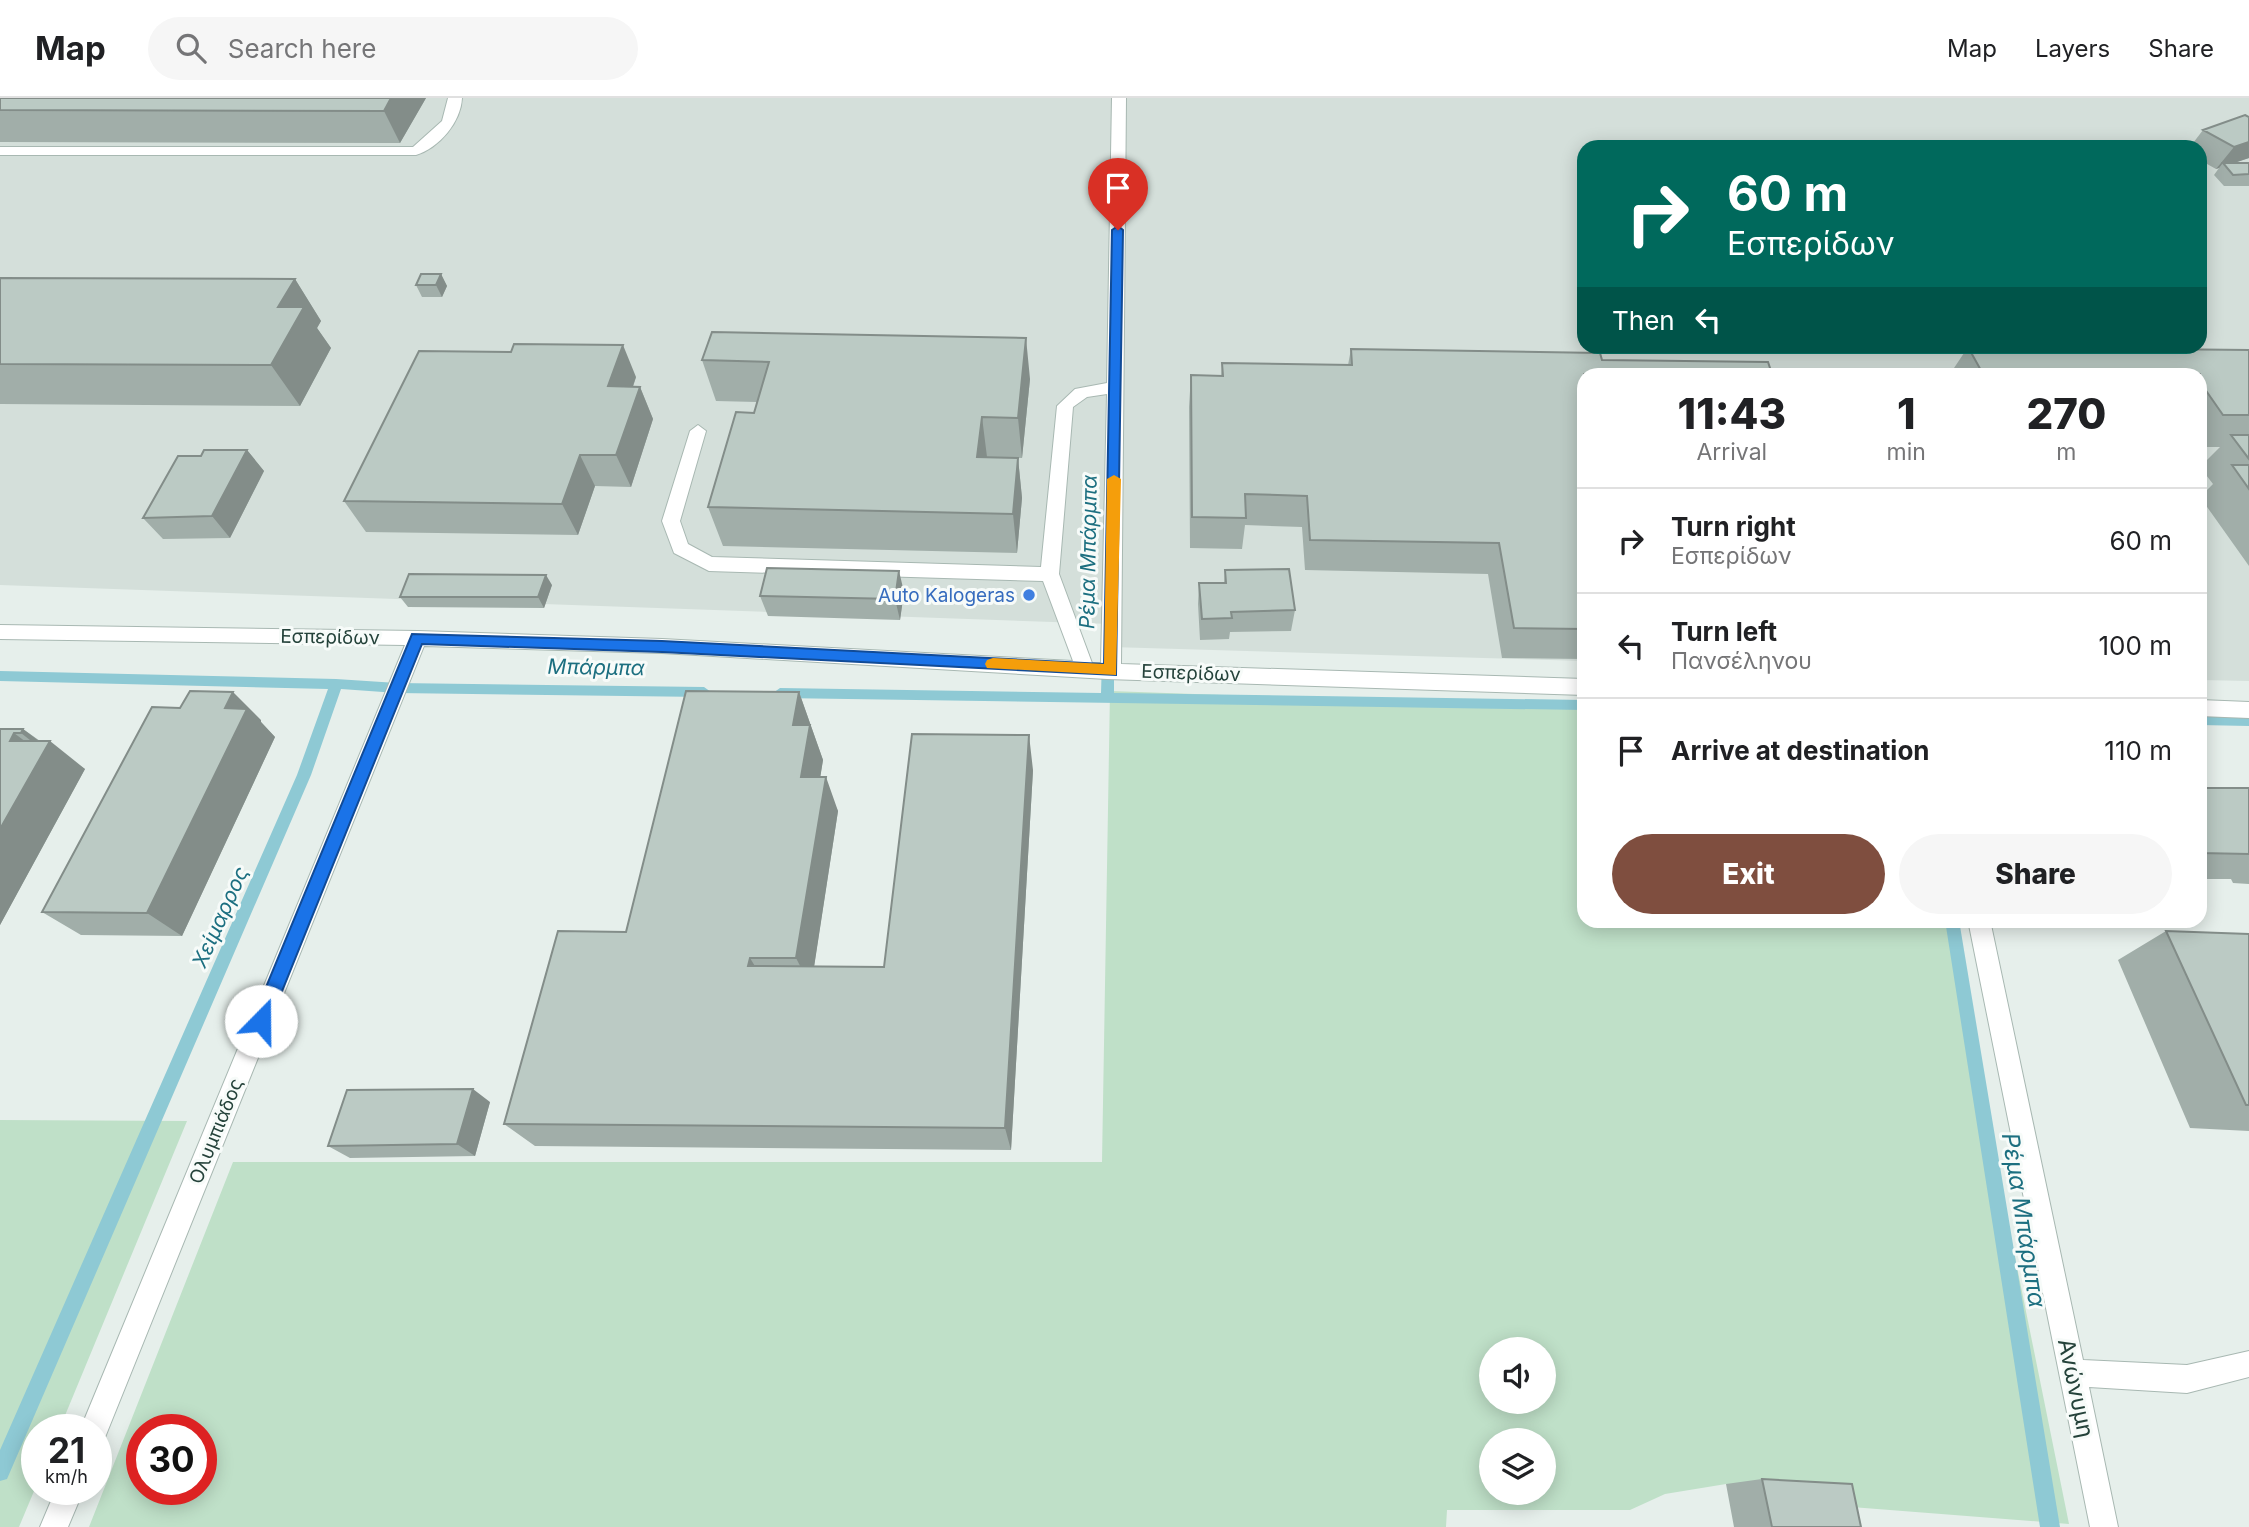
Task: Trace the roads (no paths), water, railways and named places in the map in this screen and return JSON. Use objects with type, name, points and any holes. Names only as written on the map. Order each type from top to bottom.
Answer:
[{"type":"street","points":[[0,151],[416,151],[436,139],[456,106],[455,98]]},
{"type":"street","points":[[1111,671],[1119,98]]},
{"type":"street","points":[[1085,669],[1050,574],[1065,406],[1080,393],[1091,389],[1115,388]]},
{"type":"street","points":[[698,431],[671,521],[680,548],[709,564],[1050,574]]},
{"type":"street","name":"Εσπερίδων","points":[[0,632],[418,638],[662,646],[1111,671],[1577,687]]},
{"type":"street","name":"Ολυμπιάδος","points":[[101,1414],[418,638]]},
{"type":"street","points":[[2207,708],[2249,710]]},
{"type":"street","name":"Ανώνυμη","points":[[1981,928],[2105,1527]]},
{"type":"street","points":[[2072,1373],[2188,1379],[2249,1364]]},
{"type":"street","points":[[54,1527],[63,1505]]},
{"type":"waterway","name":"Ρέμα Μπάρμπα","points":[[1107,697],[1108,660]]},
{"type":"waterway","name":"Χείμαρρος","points":[[0,676],[336,684]]},
{"type":"waterway","name":"Χείμαρρος","points":[[0,1472],[304,775],[336,684]]},
{"type":"waterway","name":"Μπάρμπα","points":[[336,684],[397,688],[704,692]]},
{"type":"waterway","name":"Ρέμα Μπάρμπα","points":[[780,693],[1577,705]]},
{"type":"waterway","name":"Ρέμα Μπάρμπα","points":[[2207,720],[2249,721]]},
{"type":"waterway","name":"Ρέμα Μπάρμπα","points":[[1953,928],[2050,1527]]},
{"type":"place","name":"Auto Kalogeras","points":[[1029,595]]}]
